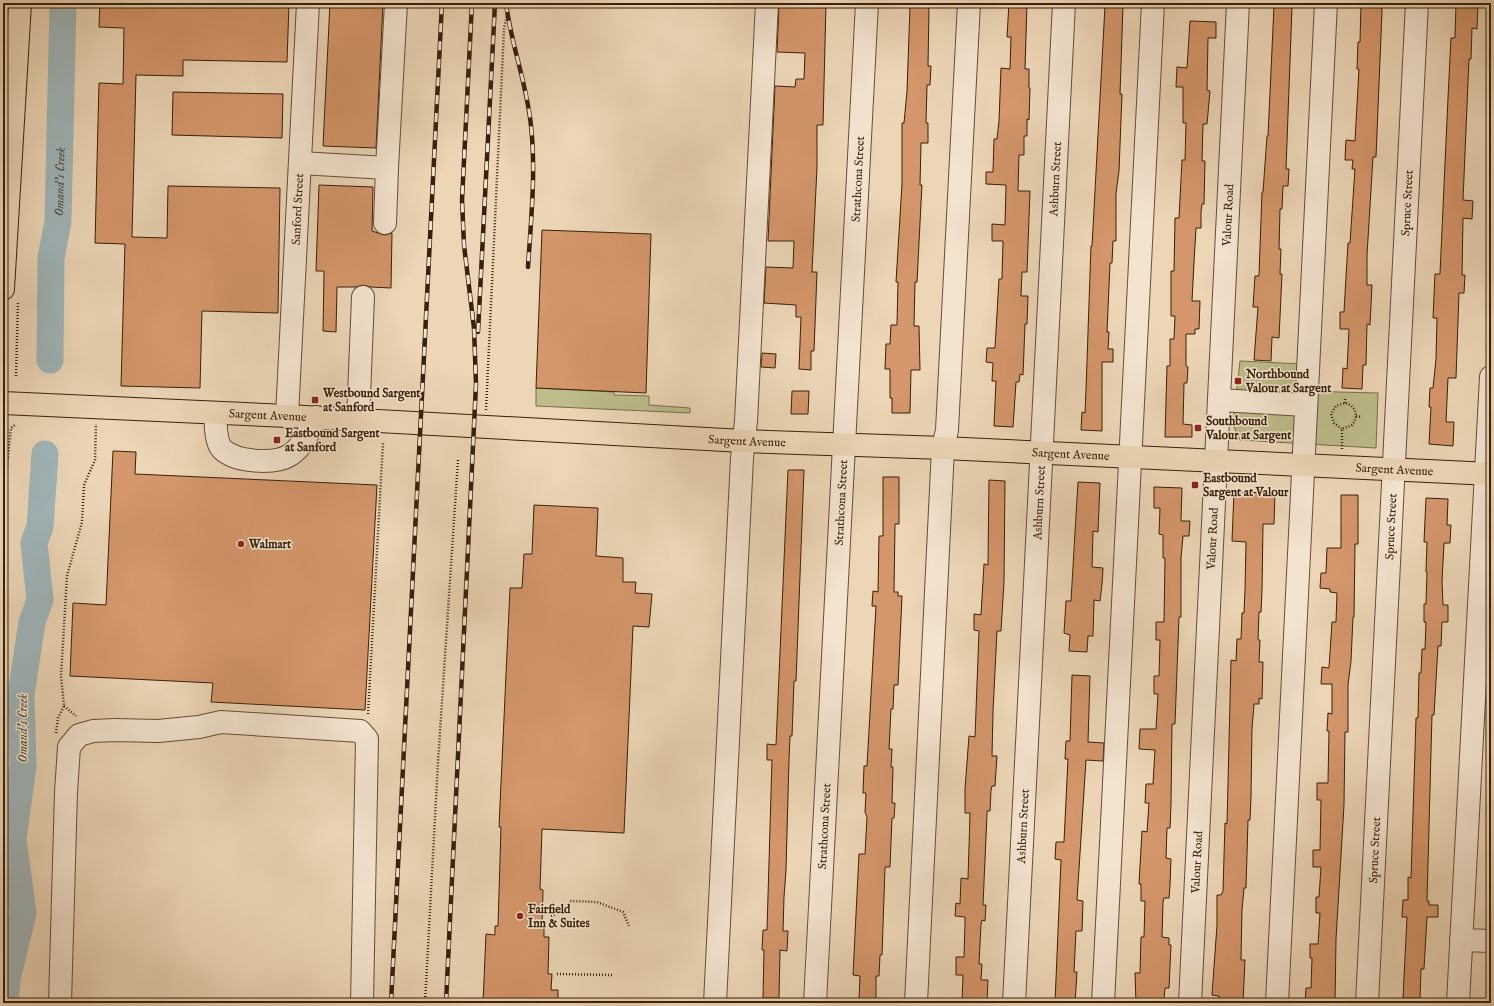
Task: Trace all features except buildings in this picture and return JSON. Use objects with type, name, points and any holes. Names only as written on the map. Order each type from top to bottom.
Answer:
[{"type":"main road","points":[[3,289],[6,203],[20,3]]},
{"type":"main road","name":"Sargent Avenue","points":[[3,403],[287,416],[743,441],[1042,452],[1216,462],[1488,474]]},
{"type":"street","name":"Sanford Street","points":[[287,416],[308,3]]},
{"type":"street","points":[[385,223],[396,3]]},
{"type":"street","points":[[715,1003],[743,441],[746,421],[767,3]]},
{"type":"street","name":"Strathcona Street","points":[[815,1003],[867,3]]},
{"type":"street","points":[[916,1003],[943,448],[947,430],[969,3]]},
{"type":"street","name":"Ashburn Street","points":[[1014,1003],[1064,3]]},
{"type":"street","points":[[1103,1003],[1152,3]]},
{"type":"street","name":"Valour Road","points":[[1190,1003],[1238,3]]},
{"type":"street","points":[[1277,1003],[1303,465],[1315,410],[1326,3]]},
{"type":"street","name":"Spruce Street","points":[[1367,1003],[1417,3]]},
{"type":"street","points":[[300,163],[387,168]]},
{"type":"street","points":[[358,420],[363,297]]},
{"type":"street","points":[[1458,1003],[1486,574],[1491,377]]},
{"type":"street","points":[[1219,400],[1315,410]]},
{"type":"street","points":[[215,413],[217,435],[221,448],[236,458],[271,461],[290,455],[305,439],[316,418]]},
{"type":"street","points":[[60,1003],[66,792],[69,746],[80,735],[93,731],[158,731],[199,727],[221,722],[360,731],[367,739],[362,1003]]},
{"type":"street","points":[[1461,940],[1491,941]]},
{"type":"path","points":[[485,427],[504,29],[508,3]]},
{"type":"path","points":[[1344,403],[1345,398]]},
{"type":"path","points":[[1344,403],[1356,411],[1356,416],[1352,425],[1342,429],[1334,423],[1331,415],[1333,409],[1344,403]]},
{"type":"path","points":[[55,738],[58,718],[64,706],[61,676],[67,576],[82,522],[84,485],[95,460],[97,408]]},
{"type":"path","points":[[1315,410],[1331,415]]},
{"type":"path","points":[[1356,416],[1362,417]]},
{"type":"path","points":[[3,505],[8,441],[11,428],[15,425]]},
{"type":"path","points":[[1342,429],[1342,449]]},
{"type":"path","points":[[363,714],[369,714],[383,443]]},
{"type":"path","points":[[425,1003],[438,762],[458,460]]},
{"type":"path","points":[[64,706],[75,716]]},
{"type":"path","points":[[551,916],[568,909],[570,901],[597,902],[623,912],[629,926]]},
{"type":"path","points":[[557,974],[612,975]]},
{"type":"shaded area","points":[[1240,361],[1302,364],[1301,391],[1378,393],[1376,448],[1240,440],[1233,425]]},
{"type":"shaded area","points":[[536,388],[614,392],[614,395],[649,396],[649,405],[690,408],[690,413],[536,406]]},
{"type":"waterway","name":"Omand's Creek","points":[[50,360],[51,258],[58,221],[63,3]]},
{"type":"waterway","name":"Omand's Creek","points":[[5,1003],[7,979],[23,913],[13,839],[23,766],[21,695],[32,622],[40,600],[34,543],[40,527],[45,454]]},
{"type":"railway","points":[[391,1003],[442,3]]},
{"type":"railway","points":[[446,1003],[476,384],[474,328],[464,245],[462,200],[472,3]]},
{"type":"railway","points":[[478,332],[495,3]]},
{"type":"railway","points":[[506,3],[511,34],[526,95],[531,126],[533,178],[528,267]]},
{"type":"place","name":"Northbound Valour at Sargent","points":[[1238,381]]},
{"type":"place","name":"Westbound Sargent at Sanford","points":[[315,400]]},
{"type":"place","name":"Southbound Valour at Sargent","points":[[1198,428]]},
{"type":"place","name":"Eastbound Sargent at Sanford","points":[[277,440]]},
{"type":"place","name":"Eastbound Sargent at Valour","points":[[1195,485]]},
{"type":"place","name":"Walmart","points":[[241,544]]},
{"type":"place","name":"Fairfield Inn & Suites","points":[[520,916]]}]
